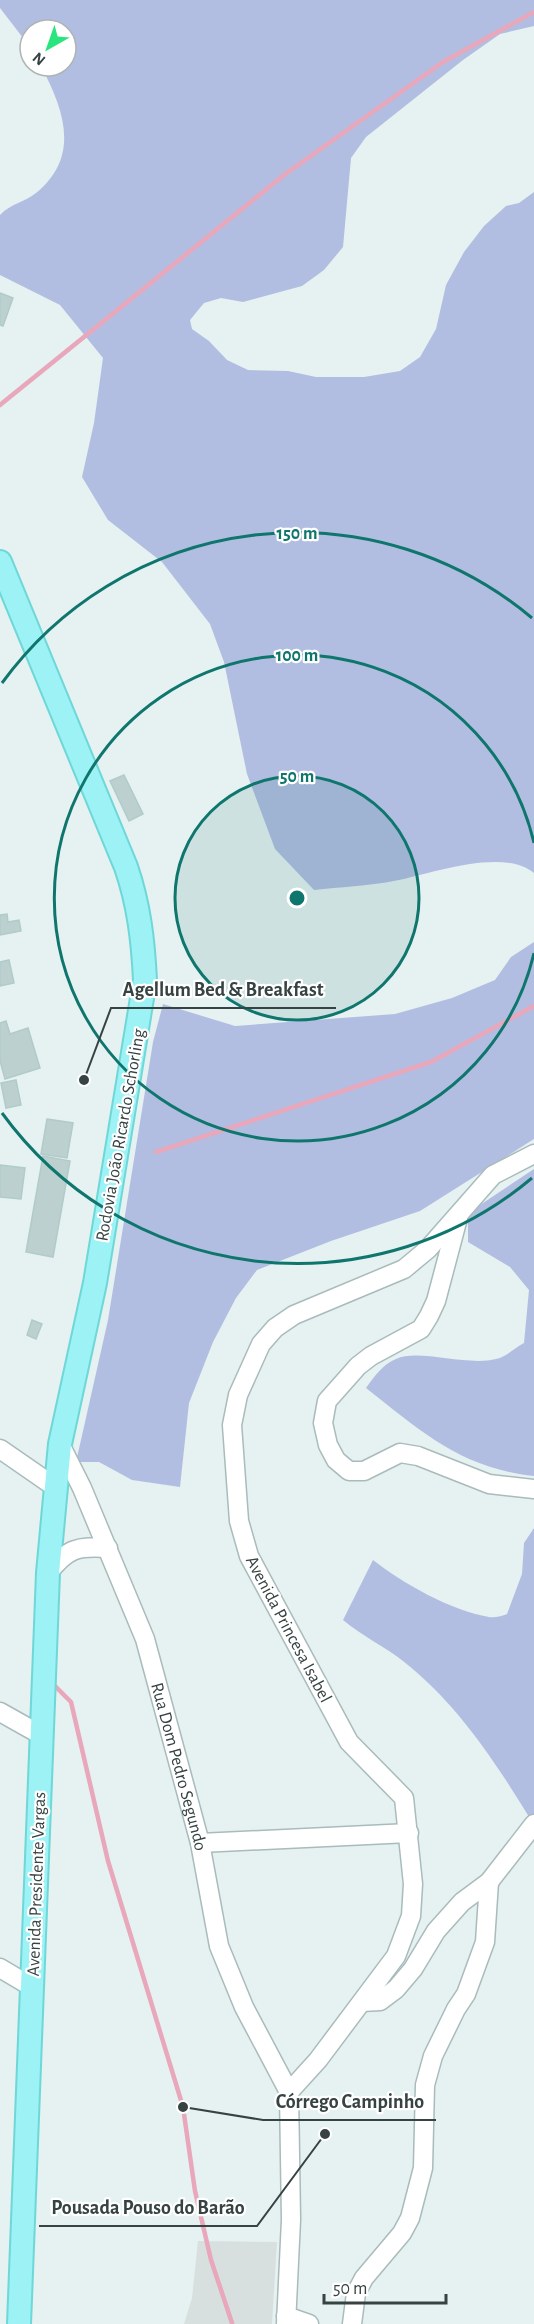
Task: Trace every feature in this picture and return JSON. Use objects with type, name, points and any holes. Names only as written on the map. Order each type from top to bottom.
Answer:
[{"type":"main road","name":"Rodovia João Ricardo Schorling","points":[[0,562],[126,867],[137,897],[143,931],[145,980],[141,1013],[123,1106],[95,1283],[60,1444]]},
{"type":"main road","name":"Avenida Presidente Vargas","points":[[19,2324],[48,1573],[60,1444]]},
{"type":"street","name":"Avenida Princesa Isabel","points":[[289,2092],[318,2060],[396,1956],[411,1916],[413,1884],[404,1798],[349,1742],[249,1556],[240,1521],[232,1425],[238,1395],[261,1344],[275,1328],[294,1315],[404,1269],[428,1249],[493,1175],[534,1154]]},
{"type":"street","name":"Avenida Princesa Isabel","points":[[458,1216],[436,1301],[429,1316],[421,1329],[371,1356],[358,1366],[327,1401],[323,1423],[328,1445],[336,1460],[349,1471],[364,1471],[400,1453],[418,1456],[489,1484],[534,1489]]},
{"type":"street","name":"Rua Dom Pedro Segundo","points":[[60,1444],[108,1548],[145,1639],[200,1843],[219,1946],[244,2007],[289,2092]]},
{"type":"street","points":[[0,1449],[55,1487]]},
{"type":"street","points":[[48,1573],[65,1553],[87,1546],[108,1548]]},
{"type":"street","points":[[0,1712],[41,1735]]},
{"type":"street","points":[[362,2002],[380,2001],[396,1989],[413,1969],[436,1931],[462,1902],[489,1882],[534,1824]]},
{"type":"street","points":[[200,1843],[409,1833]]},
{"type":"street","points":[[352,2324],[356,2293],[402,2233],[410,2218],[423,2168],[425,2085],[434,2056],[456,2009],[466,1994],[485,1942],[489,1882]]},
{"type":"street","points":[[0,1968],[32,1987]]},
{"type":"street","points":[[289,2092],[291,2220],[286,2320],[309,2324]]},
{"type":"shaded area","points":[[0,0],[534,0],[534,26],[500,34],[463,60],[366,137],[351,158],[343,247],[324,270],[302,286],[243,302],[221,298],[204,303],[190,320],[192,329],[209,341],[227,360],[248,370],[288,371],[316,377],[364,377],[400,371],[420,357],[436,329],[446,285],[464,252],[484,226],[506,206],[519,203],[534,192],[534,873],[521,866],[504,862],[486,862],[384,883],[314,890],[275,849],[247,774],[224,662],[210,624],[162,562],[108,520],[82,477],[94,423],[103,358],[60,305],[0,275],[0,215],[8,208],[36,193],[50,179],[59,164],[64,132],[56,99],[47,78],[78,78],[78,18],[18,18],[18,31],[0,8]]},
{"type":"shaded area","points":[[534,942],[534,1139],[420,1211],[331,1241],[257,1270],[236,1298],[213,1342],[189,1403],[180,1487],[132,1480],[99,1462],[76,1462],[108,1320],[153,1042],[163,1004],[235,1026],[395,1014],[452,998],[495,980],[511,957]]},
{"type":"shaded area","points":[[534,1169],[534,1476],[485,1465],[444,1446],[366,1388],[383,1367],[391,1361],[406,1356],[488,1360],[503,1357],[524,1343],[529,1290],[510,1267],[468,1242],[468,1213]]},
{"type":"shaded area","points":[[534,1528],[534,1825],[476,1737],[442,1697],[403,1661],[343,1620],[373,1560],[413,1587],[459,1609],[489,1617],[507,1614],[522,1574],[524,1543]]},
{"type":"shaded area","points":[[198,2241],[277,2242],[272,2324],[184,2324],[192,2298]]},
{"type":"building","points":[[0,293],[13,298],[3,326],[0,325]]},
{"type":"building","points":[[124,775],[143,814],[129,821],[110,781]]},
{"type":"building","points":[[7,914],[8,922],[19,920],[21,931],[0,935],[0,915]]},
{"type":"building","points":[[9,960],[14,983],[0,986],[0,962]]},
{"type":"building","points":[[6,1021],[10,1034],[28,1028],[40,1068],[5,1079],[0,1061],[0,1023]]},
{"type":"building","points":[[16,1080],[21,1105],[6,1108],[1,1083]]},
{"type":"building","points":[[47,1119],[73,1123],[67,1158],[41,1154]]},
{"type":"building","points":[[43,1156],[70,1161],[53,1257],[26,1252]]},
{"type":"building","points":[[0,1165],[25,1168],[21,1199],[0,1197]]},
{"type":"building","points":[[32,1320],[42,1324],[36,1339],[27,1335]]},
{"type":"waterway","points":[[0,405],[284,175],[443,62],[534,12]]},
{"type":"waterway","points":[[156,1152],[431,1062],[534,1006]]},
{"type":"waterway","points":[[56,1687],[71,1702],[108,1861],[183,2107],[195,2191],[211,2260],[232,2323]]},
{"type":"place","name":"Agellum Bed & Breakfast","points":[[84,1080]]},
{"type":"place","name":"Córrego Campinho","points":[[183,2107]]},
{"type":"place","name":"Pousada Pouso do Barão","points":[[325,2134]]}]
